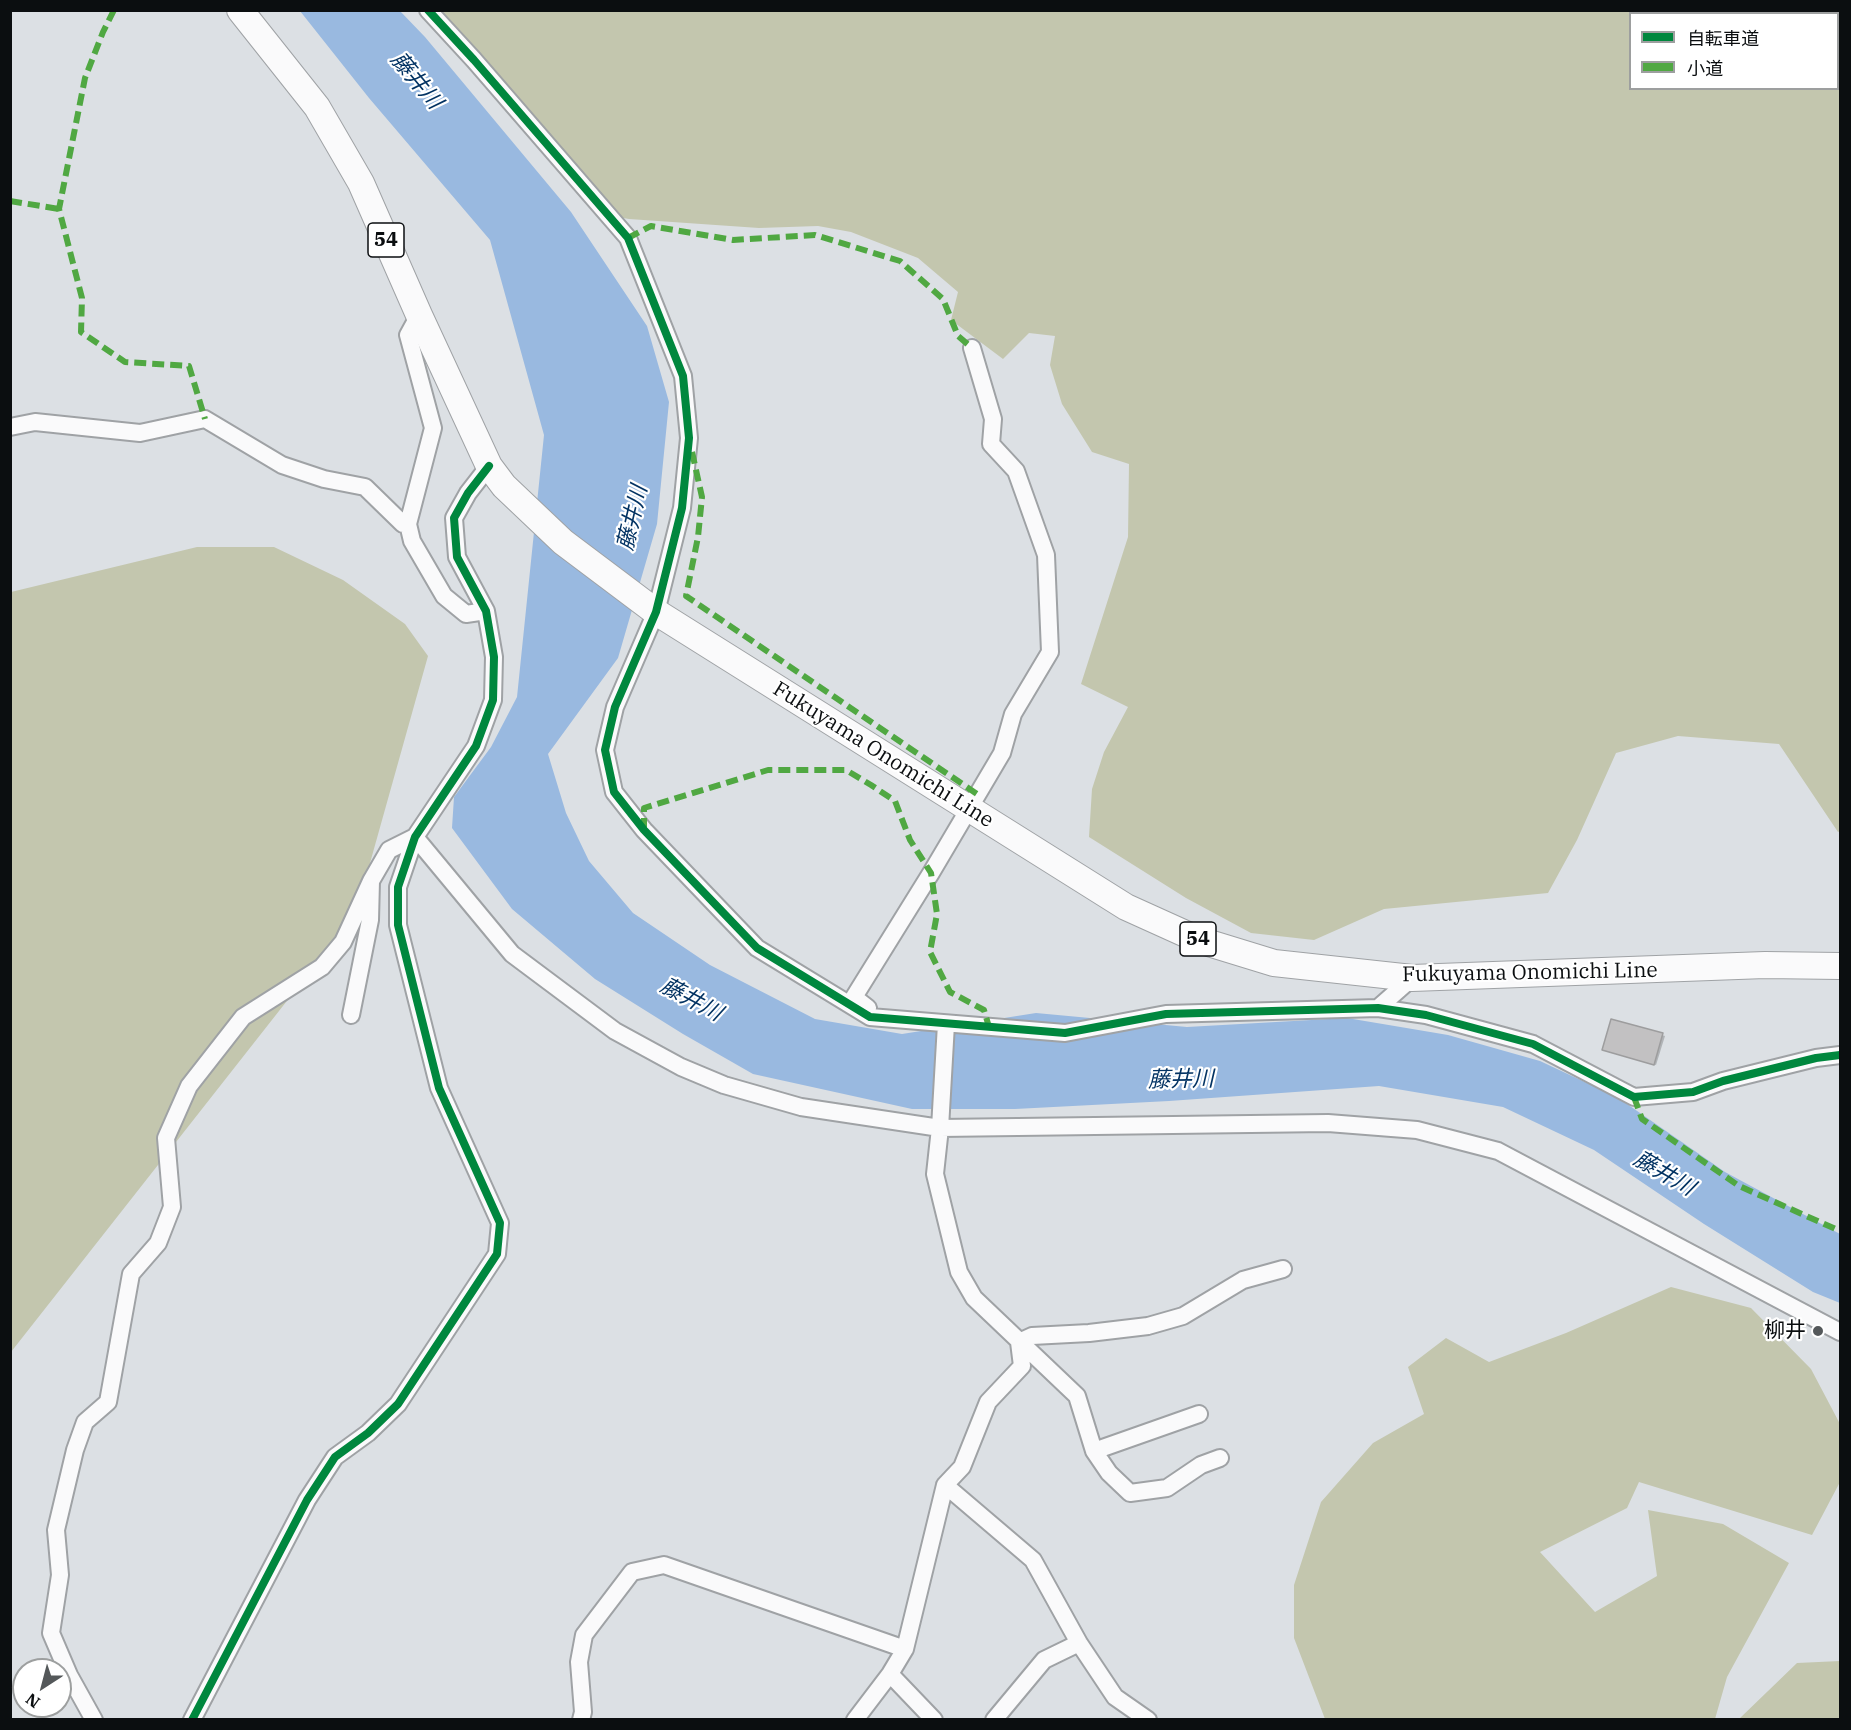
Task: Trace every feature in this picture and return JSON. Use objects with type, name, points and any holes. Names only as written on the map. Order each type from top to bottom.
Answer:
[{"type":"main road","name":"Fukuyama Onomichi Line","points":[[240,10],[317,107],[361,183],[419,315],[496,476],[563,542],[651,608],[1126,907],[1199,940],[1275,963],[1412,978],[1765,965],[1840,966]]},
{"type":"street","points":[[428,10],[628,238],[683,376],[689,438],[682,508],[651,608],[615,707],[605,750],[614,792],[644,830],[757,948],[870,1017],[1065,1033],[1166,1014],[1378,1008],[1426,1015],[1533,1044],[1634,1097],[1693,1092],[1723,1081],[1816,1058],[1840,1055]]},
{"type":"street","points":[[419,315],[408,335],[433,428],[408,524],[412,541],[444,596],[466,614],[486,611]]},
{"type":"street","points":[[870,1017],[871,1011],[854,998],[1002,753],[1013,714],[1050,652],[1046,555],[1016,471],[991,444],[993,419],[972,348]]},
{"type":"street","points":[[10,427],[35,422],[140,433],[205,418],[282,465],[324,479],[365,487],[403,524],[408,524]]},
{"type":"street","points":[[192,1719],[307,1500],[335,1457],[368,1433],[398,1404],[497,1254],[500,1223],[439,1088],[398,925],[398,887],[415,837],[476,746],[492,700],[494,657],[486,611],[457,557],[454,518],[468,493],[496,476]]},
{"type":"street","points":[[94,1719],[69,1675],[51,1633],[60,1575],[56,1530],[75,1450],[85,1422],[108,1402],[131,1274],[158,1243],[172,1207],[166,1138],[189,1086],[243,1017],[322,967],[343,942],[389,850],[415,837]]},
{"type":"street","points":[[415,837],[512,954],[615,1031],[681,1067],[724,1085],[801,1107],[940,1128],[1177,1127],[1328,1123],[1417,1130],[1498,1151],[1840,1332]]},
{"type":"street","points":[[351,1015],[370,920],[372,881]]},
{"type":"street","points":[[1378,1008],[1412,978]]},
{"type":"street","points":[[946,1023],[935,1174],[959,1272],[974,1298],[1077,1396],[1094,1451],[1109,1473],[1130,1493],[1167,1488],[1201,1465],[1220,1458]]},
{"type":"street","points":[[1019,1342],[1032,1336],[1089,1333],[1148,1326],[1183,1316],[1243,1280],[1283,1269]]},
{"type":"street","points":[[855,1719],[890,1674],[905,1649],[945,1485],[962,1467],[988,1402],[1022,1366],[1019,1342]]},
{"type":"street","points":[[1094,1451],[1199,1414]]},
{"type":"street","points":[[945,1485],[1033,1560],[1079,1643],[1115,1697],[1148,1719]]},
{"type":"street","points":[[581,1719],[583,1712],[579,1662],[584,1635],[632,1572],[664,1565],[905,1649]]},
{"type":"street","points":[[994,1719],[1044,1660],[1079,1643]]},
{"type":"street","points":[[890,1674],[934,1719]]},
{"type":"green space","points":[[428,11],[1840,11],[1840,831],[1838,832],[1779,744],[1678,736],[1616,753],[1577,840],[1548,893],[1384,909],[1314,940],[1251,933],[1186,898],[1089,837],[1092,789],[1104,752],[1128,707],[1081,684],[1128,537],[1129,464],[1092,452],[1062,404],[1050,365],[1055,336],[1029,333],[1003,359],[951,320],[958,292],[918,258],[851,232],[818,226],[759,228],[629,219],[606,215]]},
{"type":"green space","points":[[197,547],[274,547],[343,580],[405,624],[428,656],[356,913],[11,1352],[11,592]]},
{"type":"green space","points":[[1671,1287],[1751,1308],[1811,1369],[1840,1424],[1840,1482],[1812,1535],[1639,1482],[1627,1508],[1540,1552],[1595,1612],[1657,1576],[1648,1510],[1723,1524],[1789,1563],[1727,1677],[1715,1719],[1325,1719],[1294,1638],[1294,1585],[1321,1502],[1373,1443],[1424,1414],[1408,1367],[1446,1338],[1489,1362],[1566,1333]]},
{"type":"green space","points":[[1840,1661],[1840,1719],[1739,1719],[1797,1663]]},
{"type":"water","name":"藤井川","points":[[300,11],[400,11],[425,37],[571,212],[647,326],[669,402],[657,524],[618,658],[548,754],[566,813],[589,861],[633,913],[710,965],[815,1019],[902,1034],[1036,1013],[1187,1027],[1347,1018],[1448,1035],[1540,1061],[1617,1097],[1725,1172],[1840,1234],[1840,1303],[1813,1292],[1704,1224],[1594,1150],[1503,1107],[1379,1086],[1015,1109],[912,1109],[753,1074],[595,979],[512,909],[452,828],[454,797],[491,747],[517,697],[544,435],[490,240],[369,98]]},
{"type":"building","points":[[1611,1019],[1663,1033],[1654,1065],[1602,1050]]},
{"type":"marked path","points":[[114,10],[85,78],[59,209],[82,298],[81,332],[125,362],[189,366],[205,419]]},
{"type":"marked path","points":[[10,201],[59,209]]},
{"type":"marked path","points":[[628,238],[651,226],[733,240],[815,235],[900,261],[943,299],[958,336],[972,348]]},
{"type":"marked path","points":[[692,452],[702,497],[698,537],[686,596],[977,794]]},
{"type":"marked path","points":[[644,830],[644,808],[768,770],[846,770],[895,801],[910,840],[931,873],[937,914],[930,952],[950,992],[984,1010],[989,1027]]},
{"type":"marked path","points":[[1634,1097],[1642,1119],[1739,1186],[1840,1231]]},
{"type":"cycle path","points":[[428,10],[628,238],[683,376],[689,438],[682,508],[656,612],[615,707],[605,750],[614,792],[644,830],[757,948],[870,1017],[1065,1033],[1166,1014],[1378,1008],[1426,1015],[1533,1044],[1634,1097],[1693,1092],[1723,1081],[1816,1058],[1840,1055]]},
{"type":"cycle path","points":[[192,1720],[307,1500],[335,1457],[368,1433],[398,1404],[497,1254],[500,1223],[439,1088],[398,925],[398,887],[415,837],[476,746],[493,700],[494,657],[486,611],[457,557],[454,518],[468,493],[489,466]]},
{"type":"place","name":"柳井","points":[[1818,1331]]}]
